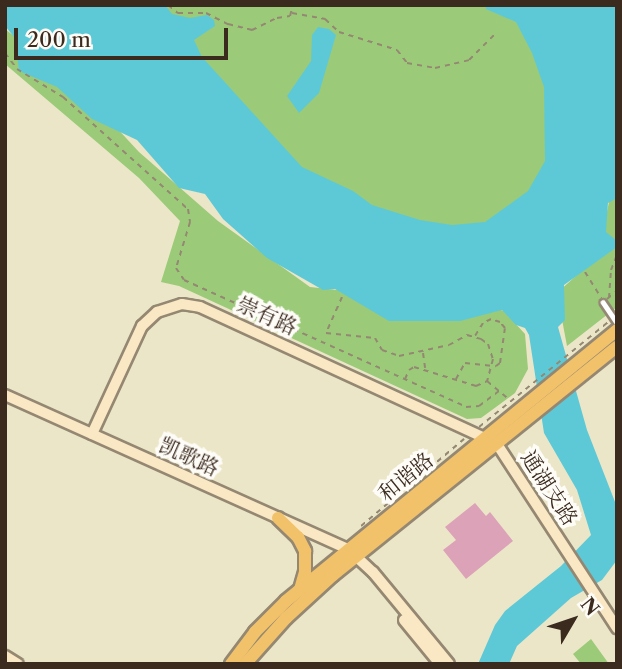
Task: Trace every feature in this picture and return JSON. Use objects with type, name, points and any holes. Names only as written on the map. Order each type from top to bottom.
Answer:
[{"type":"main road","name":"和谐路","points":[[245,664],[286,618],[351,553],[479,435],[527,403],[572,367],[615,324]]},
{"type":"main road","name":"和谐路","points":[[231,664],[266,619],[300,589],[499,442],[617,347]]},
{"type":"main road","points":[[278,517],[298,537],[305,551],[305,572],[300,589]]},
{"type":"street","name":"崇有路","points":[[92,433],[142,326],[157,312],[182,304],[200,307],[479,435]]},
{"type":"street","name":"凯歌路","points":[[5,395],[278,517],[351,553],[373,572],[449,664]]},
{"type":"street","name":"通湖支路","points":[[499,442],[617,628]]},
{"type":"street","points":[[351,553],[367,577],[439,664]]},
{"type":"street","points":[[5,656],[18,664]]},
{"type":"lane","points":[[603,302],[615,324]]},
{"type":"path","points":[[168,5],[178,13],[206,13],[228,24],[252,30],[292,13],[325,19],[339,32],[397,50],[407,63],[435,68],[469,60],[495,34]]},
{"type":"path","points":[[192,5],[192,12]]},
{"type":"path","points":[[292,13],[293,5]]},
{"type":"path","points":[[5,53],[17,69],[63,97],[188,209],[190,222],[176,268],[184,280],[321,343],[473,408],[499,391]]},
{"type":"path","points":[[609,298],[611,270],[617,254]]},
{"type":"path","points":[[586,272],[603,302],[617,291]]},
{"type":"path","points":[[321,343],[342,297]]},
{"type":"path","points":[[456,379],[466,363],[500,363],[505,328],[500,322],[491,319],[483,323],[475,337]]},
{"type":"path","points":[[359,528],[479,435],[511,401],[569,353],[615,324]]},
{"type":"path","points":[[326,334],[375,338],[382,350],[390,354],[423,352],[449,345],[467,335],[488,344],[493,365],[487,381],[476,386],[425,369],[409,370],[405,380]]},
{"type":"path","points":[[423,352],[425,369]]},
{"type":"path","points":[[487,381],[511,401]]},
{"type":"green space","points":[[141,5],[519,5],[566,150],[501,230],[372,226],[247,138]]},
{"type":"green space","points":[[5,29],[76,84],[139,152],[218,221],[310,287],[492,307],[504,311],[525,334],[528,369],[515,393],[481,418],[467,419],[179,286],[161,282],[180,221],[139,178],[5,64]]},
{"type":"green space","points":[[617,190],[617,307],[567,346],[557,293],[598,256],[610,197]]},
{"type":"green space","points":[[591,639],[609,664],[581,664],[573,654]]},
{"type":"water","points":[[5,5],[165,5],[172,14],[190,18],[207,15],[214,20],[215,26],[194,40],[202,57],[302,167],[353,191],[372,205],[420,220],[452,225],[485,222],[528,191],[545,161],[544,87],[532,53],[516,22],[486,9],[485,5],[617,5],[617,198],[608,203],[606,232],[617,241],[617,247],[564,285],[565,320],[558,327],[587,430],[617,507],[617,560],[602,580],[571,598],[517,646],[509,664],[478,664],[495,625],[505,611],[561,566],[591,535],[577,490],[544,433],[529,335],[525,328],[516,325],[502,310],[460,321],[389,321],[335,289],[323,290],[267,258],[223,219],[205,194],[179,188],[137,140],[92,119],[57,87],[19,71],[15,38],[5,26]]},
{"type":"water","points":[[318,27],[329,29],[336,35],[319,93],[299,113],[287,96],[311,61],[312,35]]},
{"type":"building","points":[[475,503],[486,516],[490,512],[513,541],[466,579],[443,550],[456,540],[445,527]]}]
